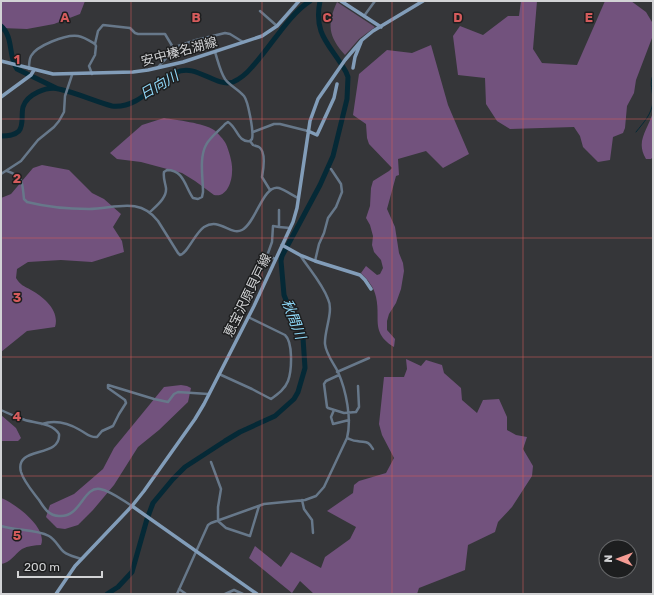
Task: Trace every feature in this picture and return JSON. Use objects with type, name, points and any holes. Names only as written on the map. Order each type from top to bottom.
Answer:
[{"type":"main road","name":"安中榛名湖線","points":[[1,61],[52,74],[72,75],[138,72],[183,62],[262,36],[277,26],[299,1]]},
{"type":"main road","points":[[341,1],[381,27]]},
{"type":"main road","name":"恵宝沢原貝戸線","points":[[56,594],[81,559],[132,506],[195,419],[219,374],[283,245],[295,215],[308,131],[315,105],[334,75],[362,40],[423,1]]},
{"type":"main road","points":[[353,68],[355,57],[362,40]]},
{"type":"main road","points":[[1,96],[30,76],[34,70]]},
{"type":"main road","points":[[308,131],[317,135],[334,98],[337,84]]},
{"type":"main road","points":[[283,245],[300,255],[315,261],[360,275],[371,289]]},
{"type":"main road","points":[[132,506],[256,594]]},
{"type":"street","points":[[364,16],[374,1]]},
{"type":"street","points":[[260,11],[277,26]]},
{"type":"street","points":[[92,74],[89,66],[96,52],[95,44],[98,31],[103,25],[130,28],[136,34],[165,34],[174,49]]},
{"type":"street","points":[[157,68],[178,46],[196,40],[225,33],[230,34],[244,42]]},
{"type":"street","points":[[29,69],[30,57],[34,52],[59,39],[78,36],[86,38],[95,44]]},
{"type":"street","points":[[215,52],[226,80],[246,99],[253,132],[252,139],[250,141]]},
{"type":"street","points":[[1,174],[21,161],[38,140],[56,125],[64,112],[65,96],[72,75]]},
{"type":"street","points":[[150,212],[165,194],[166,188],[163,176],[164,172],[167,170],[175,171],[180,174],[193,198],[198,199],[202,197],[202,158],[204,149],[208,141],[226,123],[232,125],[242,140],[246,142],[250,141],[262,151],[265,169],[262,177],[270,190]]},
{"type":"street","points":[[253,132],[274,124],[280,124],[308,131]]},
{"type":"street","points":[[315,261],[328,218],[336,207],[342,192],[341,184],[331,169]]},
{"type":"street","points":[[7,171],[20,178],[22,182],[24,199],[27,202],[78,209],[132,206],[141,207],[150,212],[158,221],[178,253],[182,255],[185,253],[194,237],[205,226],[217,224],[237,231],[246,227],[255,216],[265,196],[270,190],[279,188],[298,198]]},
{"type":"street","points":[[279,210],[279,227]]},
{"type":"street","points":[[276,259],[267,256],[272,242],[273,226],[290,228]]},
{"type":"street","points":[[177,594],[208,525],[259,506],[310,499],[320,493],[347,438],[349,431],[349,420],[344,388],[325,347],[330,308],[328,299],[300,255]]},
{"type":"street","points":[[219,374],[271,399],[281,392],[288,381],[291,348],[288,338],[285,334],[248,317]]},
{"type":"street","points":[[358,386],[358,410],[356,412],[344,413],[327,407],[324,384],[326,380],[369,358]]},
{"type":"street","points":[[41,424],[50,422],[61,423],[75,427],[91,437],[97,436],[102,431],[113,426],[126,403],[125,400],[108,388],[108,385],[167,402],[170,401],[174,394],[178,392],[208,394]]},
{"type":"street","points":[[1,410],[26,420],[54,428],[59,434],[59,441],[49,449],[25,457],[22,461],[20,470],[28,485],[49,513],[60,516],[69,515],[79,506],[90,491],[96,489],[102,489],[111,493],[132,506]]},
{"type":"street","points":[[334,410],[331,417],[333,424],[349,420]]},
{"type":"street","points":[[347,438],[358,442],[366,442],[374,449]]},
{"type":"street","points":[[211,462],[221,489],[218,507],[218,521],[226,528],[250,536],[259,506]]},
{"type":"street","points":[[302,500],[304,508],[312,520],[313,533]]},
{"type":"street","points":[[1,526],[17,530],[33,531],[47,535],[52,538],[65,553],[81,559]]},
{"type":"street","points":[[179,589],[186,594]]},
{"type":"street","points":[[225,594],[234,590],[243,594]]},
{"type":"shaded area","points":[[1,1],[85,1],[80,14],[54,24],[27,29],[1,28]]},
{"type":"shaded area","points":[[521,1],[537,1],[533,49],[542,63],[577,65],[605,1],[631,1],[646,12],[652,22],[652,38],[636,80],[634,93],[627,106],[625,128],[623,133],[613,137],[610,160],[598,162],[583,147],[580,136],[574,127],[510,129],[497,121],[486,104],[485,78],[458,75],[453,36],[460,26],[483,35],[508,16],[519,16]]},
{"type":"shaded area","points":[[337,2],[375,27],[359,39],[345,55],[335,42],[331,30],[332,17]]},
{"type":"shaded area","points":[[431,45],[448,105],[469,154],[443,168],[426,151],[398,159],[399,175],[396,176],[387,209],[395,227],[399,253],[404,271],[401,289],[387,321],[387,330],[395,339],[394,347],[382,336],[379,330],[375,293],[366,278],[361,273],[366,266],[377,275],[380,274],[383,268],[381,260],[374,252],[372,245],[373,236],[366,218],[370,206],[373,181],[392,168],[369,144],[366,124],[353,115],[359,74],[387,50],[412,53]]},
{"type":"shaded area","points":[[653,112],[653,157],[651,159],[646,159],[643,153],[642,141]]},
{"type":"shaded area","points":[[164,118],[204,125],[214,130],[226,144],[231,161],[232,176],[228,188],[222,194],[214,195],[182,173],[141,162],[117,159],[110,153],[142,125]]},
{"type":"shaded area","points":[[42,165],[69,170],[92,193],[104,199],[121,214],[113,227],[122,241],[124,252],[92,262],[61,260],[28,262],[17,269],[16,278],[19,282],[41,296],[50,305],[55,315],[55,327],[27,331],[1,352],[1,198],[11,194],[33,168]]},
{"type":"shaded area","points":[[406,359],[421,366],[426,360],[442,365],[444,373],[461,388],[462,400],[477,413],[483,400],[499,399],[507,417],[507,430],[516,435],[527,437],[523,449],[533,466],[532,476],[512,507],[498,522],[495,532],[468,545],[465,570],[419,588],[417,594],[314,594],[300,581],[292,593],[249,558],[255,546],[281,567],[291,552],[321,568],[325,557],[350,539],[356,527],[327,511],[353,493],[354,485],[359,481],[386,473],[394,458],[382,435],[379,424],[384,377],[404,377],[407,369]]},
{"type":"shaded area","points":[[181,385],[191,388],[188,402],[159,430],[138,447],[114,485],[78,525],[65,529],[57,528],[46,517],[50,505],[74,494],[103,469],[114,448],[164,387]]},
{"type":"shaded area","points":[[1,415],[16,428],[21,438],[18,441],[1,441]]},
{"type":"shaded area","points":[[1,498],[14,505],[29,517],[40,531],[42,538],[41,545],[22,549],[10,560],[1,564]]},
{"type":"waterway","name":"日向川","points":[[1,136],[13,135],[21,129],[22,110],[25,102],[33,95],[43,90],[54,88],[59,89],[112,106],[121,106],[138,100],[175,73],[183,70],[198,73],[219,82],[233,82],[246,74],[287,23],[310,1]]},
{"type":"waterway","name":"秋間川","points":[[107,594],[118,587],[132,572],[153,503],[173,479],[185,467],[225,441],[240,432],[275,416],[294,399],[298,392],[305,368],[303,338],[300,326],[284,295],[281,261],[282,256],[320,185],[333,156],[347,99],[348,77],[321,32],[318,13],[320,1]]},
{"type":"waterway","points":[[1,26],[8,36],[14,64],[17,69],[56,88]]},
{"type":"waterway","points":[[636,132],[647,118],[651,110],[653,101],[651,85],[653,75]]}]
